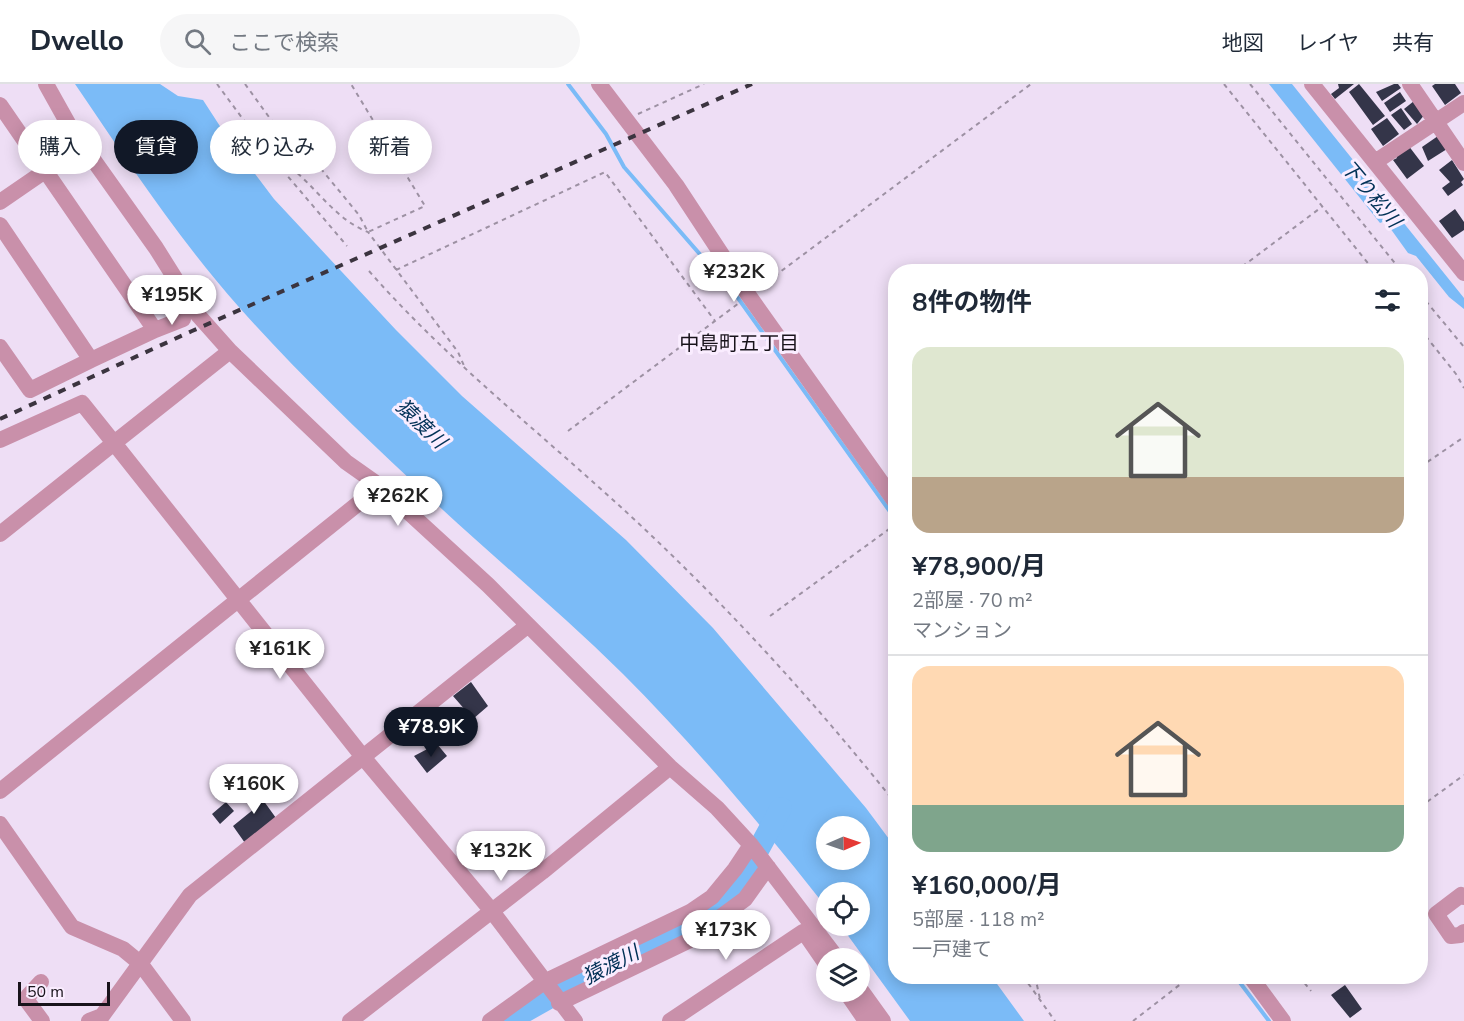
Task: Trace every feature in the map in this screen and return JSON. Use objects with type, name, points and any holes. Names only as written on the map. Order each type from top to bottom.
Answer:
[{"type":"street","points":[[46,84],[70,127],[156,248],[198,315],[230,351],[346,462],[380,486],[488,585],[670,767],[717,807],[751,845],[829,948]]},
{"type":"street","points":[[598,84],[676,185],[749,296],[888,492]]},
{"type":"street","points":[[1312,84],[1464,273]]},
{"type":"street","points":[[1410,84],[1464,163]]},
{"type":"street","points":[[1375,162],[1464,103]]},
{"type":"street","points":[[0,105],[18,131]]},
{"type":"street","points":[[0,202],[41,174]]},
{"type":"street","points":[[47,174],[155,330]]},
{"type":"street","points":[[0,225],[91,360]]},
{"type":"street","points":[[0,347],[6,368],[30,390],[155,330],[183,319]]},
{"type":"street","points":[[0,534],[230,351]]},
{"type":"street","points":[[0,440],[82,403],[363,757],[491,910],[559,1003],[575,1021]]},
{"type":"street","points":[[0,791],[240,601],[380,486]]},
{"type":"street","points":[[88,1021],[102,1016],[190,895],[527,626]]},
{"type":"street","points":[[350,1021],[670,767]]},
{"type":"street","points":[[0,824],[72,927],[123,949],[140,963],[183,1021]]},
{"type":"street","points":[[490,1021],[544,983],[690,912],[712,897],[751,845]]},
{"type":"street","points":[[768,867],[778,896],[816,950]]},
{"type":"street","points":[[559,1003],[698,934],[745,899],[768,867]]},
{"type":"street","points":[[1464,897],[1461,895],[1436,914],[1451,936],[1464,932]]},
{"type":"street","points":[[670,1021],[803,932]]},
{"type":"street","points":[[41,982],[28,996],[28,1002],[42,1021]]},
{"type":"street","points":[[1256,984],[1283,1021]]},
{"type":"street","points":[[853,1002],[866,1021]]},
{"type":"street","points":[[869,1002],[883,1021]]},
{"type":"path","points":[[218,84],[244,120]]},
{"type":"path","points":[[245,84],[282,135],[294,136],[358,215],[368,232],[458,352],[466,370]]},
{"type":"path","points":[[299,174],[335,209],[357,227],[368,232],[425,206],[351,84]]},
{"type":"path","points":[[627,119],[704,84]]},
{"type":"path","points":[[749,296],[1031,84]]},
{"type":"path","points":[[1224,84],[1369,264]]},
{"type":"path","points":[[1250,84],[1396,264]]},
{"type":"path","points":[[396,270],[605,172],[715,321]]},
{"type":"path","points":[[286,174],[347,246]]},
{"type":"path","points":[[1246,264],[1323,206]]},
{"type":"path","points":[[369,271],[466,370],[654,538],[748,633],[834,726],[888,794]]},
{"type":"path","points":[[1428,304],[1464,347]]},
{"type":"path","points":[[567,431],[734,307]]},
{"type":"path","points":[[1428,339],[1456,374],[1464,388]]},
{"type":"path","points":[[1428,462],[1464,437]]},
{"type":"path","points":[[770,616],[888,530]]},
{"type":"path","points":[[1428,801],[1464,775]]},
{"type":"path","points":[[1029,984],[1055,1021]]},
{"type":"path","points":[[1037,984],[1041,1001]]},
{"type":"path","points":[[1132,1021],[1181,984]]},
{"type":"path","points":[[1305,984],[1311,991]]},
{"type":"water","points":[[75,84],[160,84],[178,96],[203,100],[216,120],[210,120],[210,174],[255,174],[274,199],[396,330],[462,396],[626,540],[713,628],[866,808],[888,838],[888,984],[997,984],[1024,1021],[910,1021],[870,966],[870,948],[857,948],[848,936],[870,936],[870,882],[816,882],[816,894],[728,788],[623,674],[367,439],[259,329],[194,253],[137,174],[198,174],[198,120],[114,120],[114,140]]},
{"type":"water","name":"下り松川","points":[[1269,84],[1292,84],[1464,298],[1464,309],[1449,297],[1428,271],[1428,264],[1422,264],[1416,256],[1408,253],[1385,221],[1380,223]]},
{"type":"building","points":[[1338,84],[1354,84],[1335,99],[1331,94],[1339,88]]},
{"type":"building","points":[[1359,84],[1385,116],[1373,125],[1349,92]]},
{"type":"building","points":[[1398,84],[1401,88],[1382,101],[1376,92]]},
{"type":"building","points":[[1455,84],[1461,93],[1445,105],[1432,86]]},
{"type":"building","points":[[1400,92],[1406,101],[1390,112],[1384,103]]},
{"type":"building","points":[[1414,101],[1425,114],[1417,124],[1404,109]]},
{"type":"building","points":[[1401,108],[1412,124],[1404,130],[1391,115]]},
{"type":"building","points":[[1387,118],[1399,134],[1383,146],[1371,129]]},
{"type":"building","points":[[1438,136],[1447,149],[1428,161],[1422,147]]},
{"type":"building","points":[[1408,145],[1424,166],[1407,179],[1393,160],[1397,158],[1395,155]]},
{"type":"building","points":[[1452,160],[1464,179],[1461,182],[1463,185],[1448,196],[1442,188],[1450,182],[1439,170]]},
{"type":"building","points":[[1455,209],[1464,222],[1464,230],[1452,238],[1439,221]]},
{"type":"building","points":[[471,682],[488,706],[473,719],[453,696]]},
{"type":"building","points":[[437,744],[447,756],[427,773],[414,756]]},
{"type":"building","points":[[250,782],[276,818],[245,843],[233,826],[254,809],[239,790]]},
{"type":"building","points":[[226,802],[234,811],[220,824],[212,814]]},
{"type":"building","points":[[1345,985],[1362,1009],[1350,1018],[1331,995]]},
{"type":"waterway","points":[[568,84],[606,134],[624,167],[738,298],[888,509]]},
{"type":"waterway","name":"猿渡川","points":[[508,1021],[602,968],[686,929],[718,903],[744,876],[781,808]]},
{"type":"waterway","points":[[1241,984],[1269,1021]]},
{"type":"railway","points":[[0,419],[192,331],[752,84]]},
{"type":"district","name":"中島町五丁目","points":[[739,343]]}]
